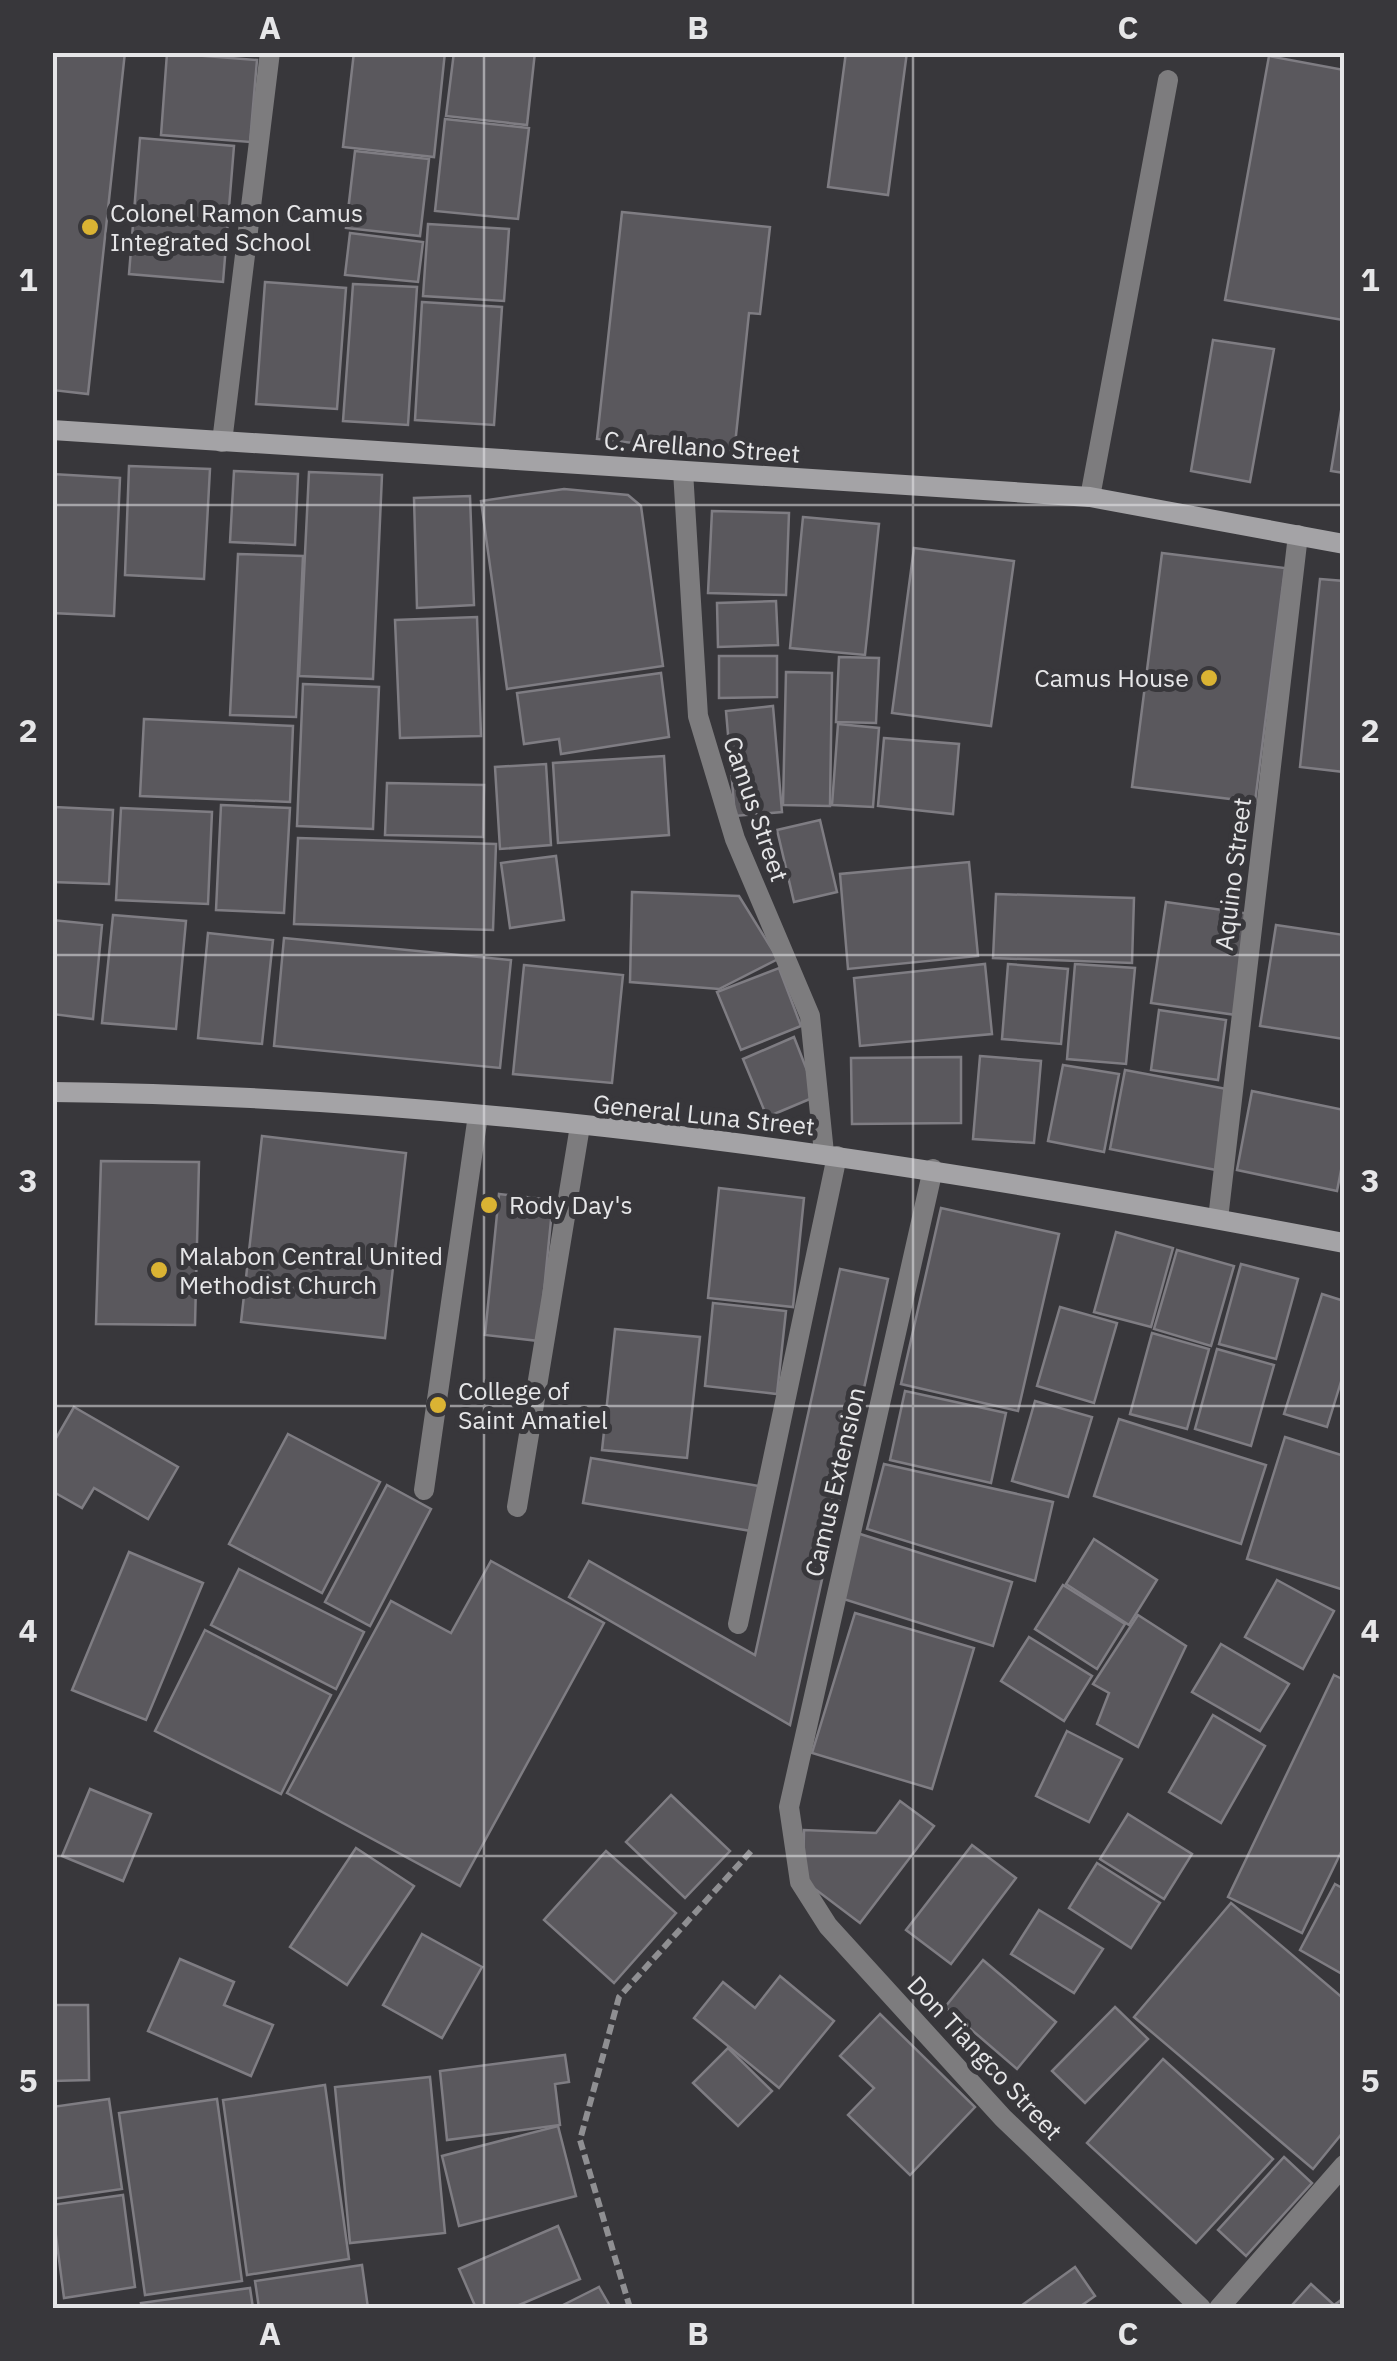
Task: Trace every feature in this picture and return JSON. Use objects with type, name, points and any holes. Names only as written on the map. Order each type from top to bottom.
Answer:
[{"type":"main road","name":"C. Arellano Street","points":[[52,430],[1090,497],[1344,544]]},
{"type":"main road","name":"General Luna Street","points":[[52,1092],[186,1093],[478,1115],[831,1154],[1344,1243]]},
{"type":"street","points":[[222,442],[270,52]]},
{"type":"street","points":[[1090,497],[1168,80]]},
{"type":"street","name":"Camus Street","points":[[682,471],[698,716],[734,838],[810,1016],[831,1154],[738,1624]]},
{"type":"street","name":"Aquino Street","points":[[1218,1219],[1298,535]]},
{"type":"street","points":[[424,1490],[478,1115]]},
{"type":"street","points":[[518,1506],[580,1126]]},
{"type":"street","name":"Camus Extension","points":[[789,1807],[933,1170]]},
{"type":"street","name":"Don Tiangco Street","points":[[789,1807],[800,1882],[828,1926],[1003,2118],[1202,2308]]},
{"type":"street","points":[[1218,2308],[1344,2165]]},
{"type":"path","points":[[630,2308],[580,2140],[619,1998],[789,1807]]},
{"type":"building","name":"Colonel Ramon Camus Integrated School","points":[[52,52],[125,52],[88,394],[52,390]]},
{"type":"building","points":[[354,52],[445,52],[434,157],[343,147]]},
{"type":"building","points":[[454,52],[535,52],[527,125],[446,116]]},
{"type":"building","points":[[846,52],[907,52],[888,195],[828,187]]},
{"type":"building","points":[[167,53],[257,60],[250,142],[161,135]]},
{"type":"building","points":[[1269,56],[1344,70],[1343,320],[1225,300]]},
{"type":"building","points":[[445,119],[529,128],[518,219],[435,211]]},
{"type":"building","points":[[140,138],[234,146],[223,282],[129,274]]},
{"type":"building","points":[[355,151],[429,159],[420,236],[346,228]]},
{"type":"building","points":[[622,212],[770,227],[760,314],[749,313],[734,454],[597,439]]},
{"type":"building","points":[[428,224],[509,229],[504,301],[423,296]]},
{"type":"building","points":[[350,233],[423,242],[418,282],[345,275]]},
{"type":"building","points":[[265,282],[346,288],[337,409],[256,404]]},
{"type":"building","points":[[353,284],[417,287],[408,425],[343,421]]},
{"type":"building","points":[[422,302],[502,307],[494,425],[415,420]]},
{"type":"building","points":[[1213,340],[1274,349],[1250,482],[1191,471]]},
{"type":"building","points":[[1344,393],[1344,473],[1331,471]]},
{"type":"building","points":[[129,466],[210,469],[204,579],[125,575]]},
{"type":"building","points":[[234,471],[298,474],[295,545],[230,542]]},
{"type":"building","points":[[309,472],[382,475],[373,679],[299,676]]},
{"type":"building","points":[[52,474],[120,478],[114,616],[52,613]]},
{"type":"building","points":[[564,489],[628,495],[641,506],[663,666],[507,689],[481,501]]},
{"type":"building","points":[[470,496],[474,605],[417,608],[414,498]]},
{"type":"building","points":[[712,511],[789,513],[786,595],[708,593]]},
{"type":"building","points":[[803,517],[879,524],[865,655],[790,648]]},
{"type":"building","points":[[914,548],[1014,561],[991,726],[892,713]]},
{"type":"building","name":"Camus House","points":[[1162,553],[1285,568],[1255,802],[1132,787]]},
{"type":"building","points":[[238,554],[303,556],[296,717],[230,715]]},
{"type":"building","points":[[1320,579],[1344,581],[1344,772],[1300,767]]},
{"type":"building","points":[[776,601],[778,645],[718,647],[717,603]]},
{"type":"building","points":[[477,617],[481,736],[400,738],[395,620]]},
{"type":"building","points":[[719,656],[777,656],[777,697],[719,698]]},
{"type":"building","points":[[839,657],[879,658],[876,723],[836,722]]},
{"type":"building","points":[[786,672],[832,673],[830,806],[783,805]]},
{"type":"building","points":[[661,673],[669,737],[561,754],[559,739],[524,744],[517,693]]},
{"type":"building","points":[[303,684],[379,687],[373,829],[297,826]]},
{"type":"building","points":[[773,706],[782,812],[735,816],[726,711]]},
{"type":"building","points":[[144,719],[293,726],[290,802],[140,796]]},
{"type":"building","points":[[838,724],[879,728],[873,807],[832,805]]},
{"type":"building","points":[[884,738],[959,744],[953,814],[878,806]]},
{"type":"building","points":[[664,756],[669,835],[558,843],[553,763]]},
{"type":"building","points":[[546,764],[551,845],[500,849],[495,767]]},
{"type":"building","points":[[387,783],[484,785],[483,837],[385,835]]},
{"type":"building","points":[[221,805],[290,808],[284,913],[216,910]]},
{"type":"building","points":[[54,807],[113,810],[109,884],[52,882]]},
{"type":"building","points":[[121,808],[212,812],[208,904],[116,900]]},
{"type":"building","points":[[820,820],[837,892],[794,902],[777,830]]},
{"type":"building","points":[[298,838],[496,844],[493,930],[294,924]]},
{"type":"building","points":[[556,856],[564,920],[510,928],[501,863]]},
{"type":"building","points":[[969,862],[978,956],[848,969],[840,874]]},
{"type":"building","points":[[632,892],[739,896],[778,959],[719,989],[630,982]]},
{"type":"building","points":[[996,894],[1134,898],[1132,963],[993,958]]},
{"type":"building","points":[[1166,902],[1251,914],[1236,1015],[1151,1003]]},
{"type":"building","points":[[113,915],[186,921],[176,1029],[102,1023]]},
{"type":"building","points":[[52,920],[102,925],[93,1019],[52,1014]]},
{"type":"building","points":[[1276,925],[1344,935],[1344,1039],[1260,1026]]},
{"type":"building","points":[[208,933],[273,940],[262,1044],[198,1038]]},
{"type":"building","points":[[284,938],[511,960],[500,1068],[274,1046]]},
{"type":"building","points":[[985,964],[992,1034],[860,1046],[854,978]]},
{"type":"building","points":[[1008,964],[1068,969],[1061,1044],[1002,1039]]},
{"type":"building","points":[[1075,964],[1135,968],[1126,1064],[1067,1059]]},
{"type":"building","points":[[524,965],[623,975],[612,1083],[513,1074]]},
{"type":"building","points":[[779,968],[801,1026],[741,1050],[717,992]]},
{"type":"building","points":[[1159,1010],[1226,1020],[1218,1080],[1151,1070]]},
{"type":"building","points":[[794,1037],[817,1096],[767,1117],[743,1059]]},
{"type":"building","points":[[980,1056],[1041,1061],[1034,1143],[973,1139]]},
{"type":"building","points":[[961,1057],[961,1123],[852,1124],[851,1058]]},
{"type":"building","points":[[1063,1065],[1119,1074],[1104,1152],[1048,1141]]},
{"type":"building","points":[[1125,1070],[1232,1090],[1216,1170],[1110,1149]]},
{"type":"building","points":[[1252,1091],[1344,1110],[1344,1155],[1337,1191],[1237,1170]]},
{"type":"building","points":[[262,1136],[406,1153],[385,1338],[241,1322]]},
{"type":"building","points":[[101,1161],[199,1162],[195,1325],[96,1324]]},
{"type":"building","points":[[719,1188],[804,1198],[793,1307],[708,1298]]},
{"type":"building","points":[[499,1194],[553,1200],[539,1341],[485,1335]]},
{"type":"building","points":[[941,1208],[1059,1234],[1018,1411],[901,1384]]},
{"type":"building","points":[[1116,1232],[1173,1248],[1151,1327],[1094,1312]]},
{"type":"building","points":[[1177,1250],[1234,1266],[1211,1346],[1154,1329]]},
{"type":"building","points":[[1241,1264],[1298,1279],[1276,1359],[1219,1344]]},
{"type":"building","points":[[840,1269],[888,1279],[790,1725],[569,1597],[589,1561],[755,1655]]},
{"type":"building","points":[[1322,1294],[1344,1301],[1344,1372],[1327,1427],[1284,1414]]},
{"type":"building","points":[[713,1303],[786,1311],[777,1394],[705,1386]]},
{"type":"building","points":[[1060,1307],[1117,1323],[1094,1403],[1037,1386]]},
{"type":"building","points":[[615,1329],[700,1337],[687,1458],[602,1450]]},
{"type":"building","points":[[1152,1333],[1209,1349],[1187,1429],[1130,1414]]},
{"type":"building","points":[[1217,1349],[1274,1365],[1251,1446],[1195,1429]]},
{"type":"building","points":[[905,1391],[1006,1413],[991,1483],[890,1460]]},
{"type":"building","points":[[1035,1401],[1092,1417],[1068,1497],[1012,1481]]},
{"type":"building","points":[[74,1407],[178,1467],[148,1519],[94,1488],[82,1508],[52,1491],[52,1445]]},
{"type":"building","points":[[1119,1419],[1266,1465],[1241,1544],[1094,1496]]},
{"type":"building","points":[[288,1434],[380,1482],[322,1593],[229,1544]]},
{"type":"building","points":[[1285,1437],[1344,1456],[1344,1590],[1247,1559]]},
{"type":"building","points":[[591,1458],[759,1486],[751,1531],[583,1503]]},
{"type":"building","points":[[884,1464],[1053,1502],[1035,1581],[867,1529]]},
{"type":"building","points":[[387,1485],[431,1509],[370,1626],[325,1602]]},
{"type":"building","points":[[857,1533],[1012,1582],[993,1646],[837,1597]]},
{"type":"building","points":[[1094,1539],[1157,1580],[1129,1625],[1066,1584]]},
{"type":"building","points":[[129,1552],[203,1583],[146,1720],[72,1690]]},
{"type":"building","points":[[491,1561],[604,1623],[460,1886],[287,1793],[391,1601],[451,1633]]},
{"type":"building","points":[[239,1569],[364,1632],[336,1689],[211,1625]]},
{"type":"building","points":[[1277,1580],[1334,1611],[1303,1669],[1245,1637]]},
{"type":"building","points":[[1063,1585],[1125,1624],[1097,1669],[1035,1629]]},
{"type":"building","points":[[855,1613],[974,1648],[932,1789],[812,1753]]},
{"type":"building","points":[[1138,1615],[1186,1646],[1138,1747],[1097,1724],[1109,1693],[1093,1684]]},
{"type":"building","points":[[205,1630],[331,1695],[281,1794],[155,1731]]},
{"type":"building","points":[[1029,1637],[1092,1676],[1064,1721],[1001,1681]]},
{"type":"building","points":[[1221,1644],[1289,1684],[1260,1731],[1192,1692]]},
{"type":"building","points":[[1334,1675],[1344,1680],[1344,1846],[1302,1933],[1228,1897]]},
{"type":"building","points":[[1213,1715],[1265,1746],[1221,1823],[1169,1792]]},
{"type":"building","points":[[1067,1731],[1122,1759],[1089,1822],[1036,1796]]},
{"type":"building","points":[[90,1789],[151,1814],[123,1881],[62,1856]]},
{"type":"building","points":[[671,1795],[730,1851],[685,1898],[626,1842]]},
{"type":"building","points":[[900,1801],[934,1826],[860,1923],[803,1880],[804,1830],[876,1833]]},
{"type":"building","points":[[1128,1814],[1192,1854],[1164,1899],[1100,1859]]},
{"type":"building","points":[[972,1845],[1016,1878],[951,1964],[906,1930]]},
{"type":"building","points":[[356,1848],[414,1886],[347,1985],[290,1947]]},
{"type":"building","points":[[606,1851],[676,1913],[614,1983],[544,1920]]},
{"type":"building","points":[[1097,1863],[1160,1903],[1131,1948],[1069,1908]]},
{"type":"building","points":[[1335,1884],[1344,1889],[1344,1975],[1300,1950]]},
{"type":"building","points":[[1231,1903],[1344,1999],[1344,2131],[1313,2169],[1134,2017]]},
{"type":"building","points":[[1039,1910],[1103,1949],[1074,1993],[1011,1954]]},
{"type":"building","points":[[422,1934],[482,1967],[442,2038],[383,2005]]},
{"type":"building","points":[[180,1959],[234,1982],[224,2005],[273,2025],[251,2076],[148,2031]]},
{"type":"building","points":[[983,1960],[1056,2022],[1017,2069],[945,2007]]},
{"type":"building","points":[[780,1976],[834,2021],[779,2088],[694,2018],[723,1982],[755,2008]]},
{"type":"building","points":[[52,2005],[88,2005],[89,2080],[52,2081]]},
{"type":"building","points":[[1115,2007],[1148,2039],[1085,2103],[1052,2071]]},
{"type":"building","points":[[880,2014],[975,2107],[910,2175],[848,2115],[874,2088],[840,2056]]},
{"type":"building","points":[[728,2048],[772,2091],[738,2126],[693,2083]]},
{"type":"building","points":[[565,2055],[569,2082],[555,2084],[560,2125],[447,2140],[440,2071]]},
{"type":"building","points":[[1163,2059],[1273,2159],[1196,2243],[1087,2143]]},
{"type":"building","points":[[430,2077],[445,2233],[350,2243],[335,2087]]},
{"type":"building","points":[[325,2085],[349,2259],[247,2275],[223,2100]]},
{"type":"building","points":[[109,2099],[122,2189],[52,2199],[52,2107]]},
{"type":"building","points":[[217,2099],[242,2281],[145,2295],[119,2113]]},
{"type":"building","points":[[558,2126],[576,2196],[459,2226],[442,2156]]},
{"type":"building","points":[[1284,2157],[1312,2183],[1246,2256],[1218,2230]]},
{"type":"building","points":[[123,2195],[135,2287],[64,2298],[52,2205]]},
{"type":"building","points":[[558,2226],[580,2279],[512,2308],[476,2308],[459,2269]]},
{"type":"building","points":[[362,2265],[368,2308],[259,2308],[255,2281]]},
{"type":"building","points":[[1075,2267],[1095,2296],[1078,2308],[1018,2308]]},
{"type":"building","points":[[1311,2284],[1334,2305],[1344,2298],[1344,2308],[1298,2308],[1293,2304]]},
{"type":"building","points":[[599,2287],[611,2308],[557,2308]]},
{"type":"building","points":[[250,2288],[253,2308],[142,2308],[141,2303]]},
{"type":"place","name":"Colonel Ramon Camus Integrated School","points":[[90,227]]},
{"type":"place","name":"Camus House","points":[[1209,678]]},
{"type":"place","name":"Rody Day's","points":[[489,1205]]},
{"type":"place","name":"Malabon Central United Methodist Church","points":[[159,1270]]},
{"type":"place","name":"College of Saint Amatiel","points":[[438,1405]]}]
